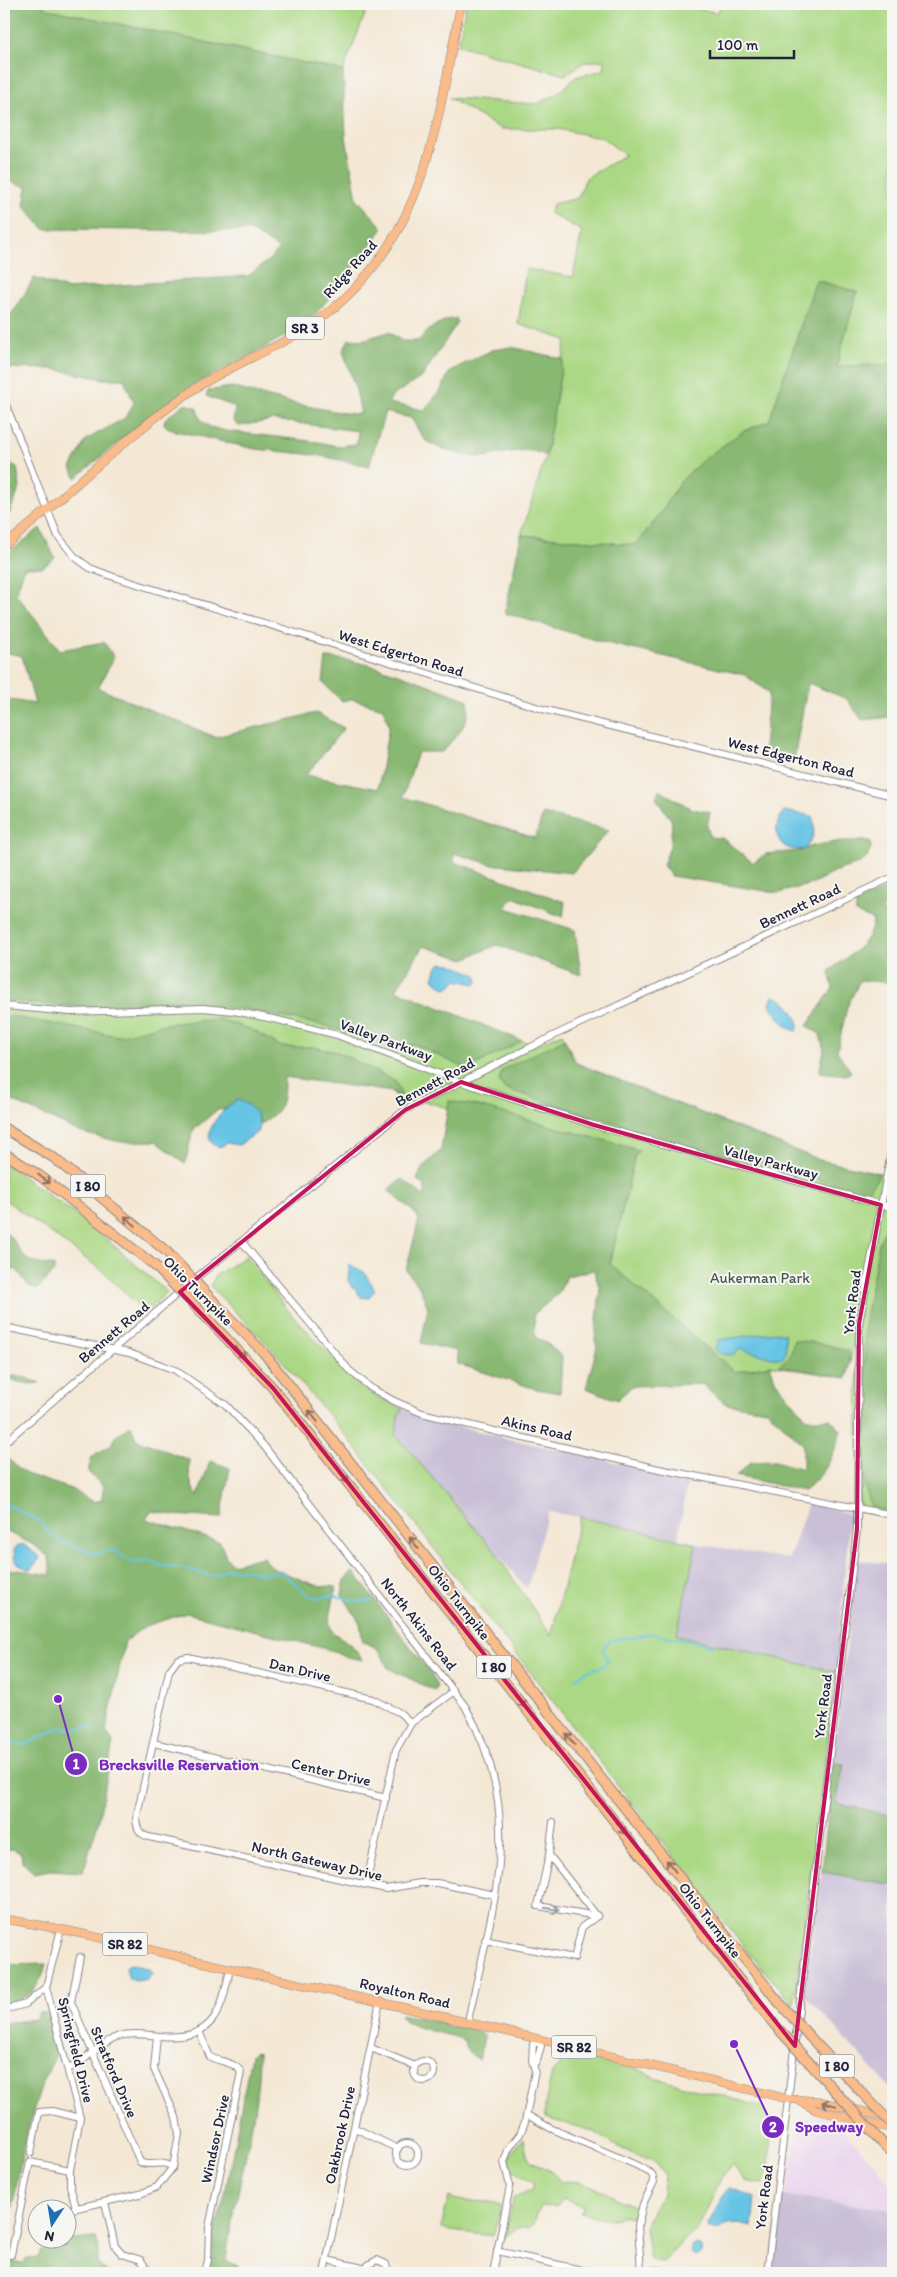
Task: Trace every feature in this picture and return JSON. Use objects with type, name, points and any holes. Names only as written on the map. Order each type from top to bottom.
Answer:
[{"type":"highway","name":"Ohio Turnpike","points":[[4,1128],[54,1158],[167,1252],[263,1352],[777,2000],[893,2127]]},
{"type":"highway","name":"Ohio Turnpike","points":[[4,1153],[40,1176],[154,1266],[206,1317],[273,1388],[774,2024],[893,2153]]},
{"type":"main road","name":"Ridge Road","points":[[4,546],[47,512],[114,450],[187,394],[284,341],[323,317],[356,286],[383,256],[412,205],[429,156],[461,4]]},
{"type":"main road","name":"Royalton Road","points":[[4,1919],[61,1929],[230,1969],[380,2001],[788,2099],[818,2101],[893,2119]]},
{"type":"main road","name":"Royalton Road","points":[[798,2100],[816,2110],[893,2127]]},
{"type":"street","name":"West Edgerton Road","points":[[4,400],[58,536],[75,557],[90,568],[546,710],[893,796]]},
{"type":"street","name":"Bennett Road","points":[[4,1443],[197,1277],[405,1110],[557,1034],[893,877]]},
{"type":"street","name":"Valley Parkway","points":[[4,1006],[64,1012],[161,1008],[203,1008],[234,1011],[337,1035],[461,1082],[594,1125],[893,1208]]},
{"type":"street","name":"York Road","points":[[767,2273],[859,1509],[859,1324],[893,1142]]},
{"type":"street","name":"Akins Road","points":[[242,1242],[349,1370],[371,1388],[394,1402],[422,1412],[506,1434],[659,1469],[893,1515]]},
{"type":"street","points":[[4,1327],[112,1350]]},
{"type":"street","name":"North Akins Road","points":[[112,1350],[129,1353],[175,1370],[208,1391],[244,1423],[454,1691],[474,1722],[485,1747],[500,1806],[500,1862],[495,1895],[468,2022]]},
{"type":"street","name":"Dan Drive","points":[[154,1744],[170,1671],[178,1659],[188,1658],[374,1700],[400,1713],[411,1723]]},
{"type":"street","points":[[366,1885],[396,1750],[411,1723],[454,1691]]},
{"type":"street","name":"Center Drive","points":[[154,1744],[386,1798]]},
{"type":"street","name":"North Gateway Drive","points":[[154,1744],[136,1819],[137,1829],[142,1835],[386,1890],[420,1883],[437,1883],[495,1895]]},
{"type":"street","points":[[553,1822],[549,1855],[538,1906],[597,1916]]},
{"type":"street","points":[[549,1855],[597,1916]]},
{"type":"street","points":[[485,1940],[574,1958],[582,1927],[597,1916]]},
{"type":"street","name":"Springfield Drive","points":[[61,1929],[46,1986],[80,2118],[70,2170],[70,2186],[74,2200]]},
{"type":"street","name":"Stratford Drive","points":[[80,1957],[71,2002],[92,2054],[140,2162],[146,2165],[164,2162],[173,2167]]},
{"type":"street","points":[[68,2069],[92,2054],[105,2042],[119,2036],[134,2034],[179,2037],[199,2031],[212,2022],[221,2008],[230,1969]]},
{"type":"street","points":[[4,2010],[26,2004],[46,1986]]},
{"type":"street","name":"Oakbrook Drive","points":[[324,2273],[380,2001]]},
{"type":"street","name":"Windsor Drive","points":[[199,2031],[210,2057],[233,2064],[238,2067],[240,2072],[210,2227],[208,2260],[205,2273]]},
{"type":"street","points":[[78,2207],[140,2194],[157,2187],[173,2167],[180,2134],[176,2117],[154,2069],[157,2036]]},
{"type":"street","points":[[492,2273],[510,2186],[504,2162],[508,2150],[522,2131],[535,2072],[534,2063],[538,2061],[541,2046],[538,2040]]},
{"type":"street","points":[[371,2048],[415,2066]]},
{"type":"street","points":[[31,2153],[39,2112],[52,2111],[80,2118]]},
{"type":"street","points":[[526,2116],[652,2174],[654,2182],[643,2204],[638,2225],[640,2273],[656,2270],[681,2273]]},
{"type":"street","points":[[355,2128],[398,2149]]},
{"type":"street","points":[[11,2255],[30,2162],[70,2170]]},
{"type":"street","points":[[105,2202],[115,2246],[122,2254],[142,2260],[148,2273]]},
{"type":"street","points":[[497,2251],[595,2273]]},
{"type":"street","points":[[326,2260],[367,2271],[371,2263],[380,2261],[386,2264],[388,2273]]},
{"type":"highlighted area","points":[[461,1082],[594,1125],[881,1205],[859,1324],[857,1529],[795,2046],[273,1388],[180,1292],[405,1110]]},
{"type":"shaded area","points":[[403,1409],[441,1422],[505,1438],[688,1478],[678,1539],[580,1517],[548,1512],[527,1589],[396,1435],[398,1416]]},
{"type":"shaded area","points":[[808,1503],[850,1514],[836,1672],[676,1635],[696,1544],[789,1559]]},
{"type":"shaded area","points":[[857,1560],[893,1564],[893,1816],[836,1803],[844,1764],[833,1763]]},
{"type":"shaded area","points":[[822,1872],[893,1885],[893,2091],[804,1994]]},
{"type":"shaded area","points":[[816,2115],[835,2120],[883,2174],[893,2188],[893,2210],[786,2196],[799,2120]]},
{"type":"shaded area","points":[[780,2195],[893,2210],[893,2273],[770,2273]]},
{"type":"green space","points":[[4,4],[45,4],[43,8],[343,71],[346,137],[357,199],[383,228],[344,282],[307,323],[257,352],[193,385],[139,425],[76,478],[71,468],[86,440],[125,418],[134,403],[124,379],[103,379],[53,369],[4,368],[4,322],[17,307],[34,278],[67,289],[248,276],[270,259],[279,249],[251,231],[44,229],[24,206],[27,187],[4,181]]},
{"type":"green space","points":[[45,4],[369,4],[343,71],[42,8]]},
{"type":"green space","points":[[466,4],[678,4],[717,13],[722,4],[893,4],[893,364],[836,367],[857,292],[816,281],[769,421],[742,432],[680,482],[660,514],[636,545],[521,535],[546,456],[566,340],[518,324],[526,269],[573,277],[582,231],[550,213],[553,204],[578,198],[586,178],[625,155],[603,138],[558,129],[501,129],[449,98],[537,104],[557,94],[576,77],[604,70],[605,60],[584,62],[565,75],[458,45]]},
{"type":"green space","points":[[816,280],[857,292],[836,367],[893,364],[893,717],[862,720],[847,699],[808,683],[793,764],[763,759],[769,693],[745,675],[598,641],[505,613],[521,535],[636,545],[660,514],[680,482],[703,460],[742,432],[769,421]]},
{"type":"green space","points":[[456,318],[457,323],[422,377],[392,396],[388,403],[424,410],[441,390],[450,371],[492,350],[511,347],[563,359],[546,456],[530,451],[514,451],[482,457],[451,452],[427,442],[411,418],[385,412],[369,466],[316,455],[255,449],[171,430],[164,424],[165,419],[184,404],[196,407],[201,420],[210,427],[226,431],[337,446],[357,444],[358,431],[274,420],[239,426],[233,421],[235,407],[206,396],[208,391],[231,387],[296,404],[344,413],[361,414],[356,390],[343,351],[349,339],[362,340],[389,332],[402,341],[418,341],[435,326]]},
{"type":"green space","points":[[4,460],[17,467],[20,487],[4,527]]},
{"type":"green space","points":[[40,528],[55,558],[43,567],[25,567],[16,594],[60,650],[104,642],[114,657],[98,688],[215,737],[316,713],[344,728],[306,775],[378,789],[389,726],[383,708],[352,699],[342,701],[323,683],[326,658],[361,663],[379,668],[468,700],[468,715],[462,728],[442,752],[418,752],[403,797],[535,838],[543,814],[609,830],[572,873],[490,864],[454,853],[454,862],[565,902],[563,917],[513,897],[506,908],[575,930],[581,975],[497,945],[464,959],[423,946],[396,990],[522,1041],[467,1069],[414,1044],[399,1049],[326,1026],[249,1010],[172,1001],[96,1007],[35,1004],[4,1000],[4,699],[35,704],[22,656],[4,652],[4,557]]},
{"type":"green space","name":"Aukerman Park","points":[[4,778],[270,940],[535,1046],[562,1033],[576,1063],[819,1160],[893,1176],[893,1517],[859,1510],[857,1328],[847,1378],[770,1365],[735,1372],[607,1345],[610,1264],[633,1163],[421,1100],[402,1109],[393,1092],[320,1072],[4,1068]]},
{"type":"green space","points":[[659,790],[692,809],[710,812],[707,826],[710,837],[722,838],[753,863],[766,854],[799,851],[813,846],[840,841],[870,841],[871,848],[867,858],[856,865],[841,869],[811,884],[779,893],[671,876],[663,865],[670,847],[672,821],[656,798]]},
{"type":"green space","points":[[890,887],[882,912],[893,915],[893,983],[860,980],[847,1007],[837,1051],[851,1072],[846,1075],[819,1072],[824,1051],[820,1034],[807,1026],[833,988],[829,971],[863,943],[872,928],[873,920],[856,913],[856,903]]},
{"type":"green space","points":[[4,1015],[119,1036],[164,1024],[219,1019],[250,1029],[282,1047],[313,1047],[338,1052],[396,1082],[402,1097],[393,1092],[284,1077],[281,1105],[268,1119],[260,1124],[257,1115],[232,1103],[224,1110],[218,1109],[193,1130],[185,1164],[156,1141],[121,1142],[82,1133],[4,1097]]},
{"type":"green space","points":[[564,1039],[576,1063],[819,1160],[879,1173],[877,1180],[865,1193],[842,1189],[820,1181],[808,1172],[799,1173],[741,1158],[720,1155],[505,1089],[499,1081],[502,1070]]},
{"type":"green space","points":[[449,1101],[478,1106],[639,1150],[635,1155],[610,1264],[735,1372],[770,1365],[776,1382],[807,1419],[830,1419],[841,1430],[828,1464],[812,1484],[804,1491],[736,1476],[751,1462],[775,1461],[803,1469],[803,1444],[767,1410],[726,1404],[702,1384],[632,1386],[617,1400],[586,1388],[597,1347],[595,1340],[600,1290],[594,1270],[567,1276],[558,1294],[534,1314],[535,1337],[548,1344],[562,1357],[560,1393],[536,1389],[458,1364],[457,1351],[421,1343],[428,1308],[419,1286],[406,1270],[419,1220],[416,1214],[388,1190],[402,1179],[425,1197],[425,1185],[417,1180],[422,1168],[441,1150]]},
{"type":"green space","points":[[4,1163],[90,1225],[167,1292],[145,1313],[104,1272],[4,1199]]},
{"type":"green space","points":[[886,1227],[893,1228],[893,1512],[871,1507],[864,1482],[865,1320],[879,1243]]},
{"type":"green space","points":[[4,1232],[30,1261],[54,1266],[54,1272],[38,1289],[29,1286],[17,1270],[4,1268]]},
{"type":"green space","points":[[246,1256],[290,1313],[333,1358],[372,1394],[403,1409],[398,1416],[396,1435],[496,1553],[551,1636],[580,1517],[696,1544],[677,1635],[836,1672],[794,2005],[751,1956],[349,1439],[271,1348],[210,1286],[216,1275]]},
{"type":"green space","points":[[794,1340],[825,1344],[848,1351],[850,1361],[847,1378],[778,1366],[790,1356]]},
{"type":"green space","points":[[20,1376],[40,1383],[29,1384],[4,1379],[4,1377]]},
{"type":"green space","points":[[131,1425],[136,1439],[189,1460],[191,1484],[198,1496],[210,1461],[230,1468],[221,1518],[174,1515],[152,1511],[146,1519],[220,1542],[226,1557],[232,1564],[263,1557],[274,1569],[315,1585],[336,1587],[329,1623],[332,1632],[353,1647],[362,1660],[187,1613],[145,1626],[125,1641],[106,1731],[113,1742],[99,1819],[83,1872],[50,1870],[34,1873],[22,1862],[21,1853],[13,1849],[4,1850],[4,1575],[11,1569],[51,1575],[49,1557],[34,1545],[7,1532],[4,1533],[4,1463],[8,1459],[26,1474],[71,1489],[93,1502],[102,1500],[103,1486],[88,1472],[92,1456],[110,1446],[115,1437]]},
{"type":"green space","points":[[354,1572],[433,1677],[437,1687],[435,1691],[388,1668],[381,1653],[375,1647],[363,1642],[360,1623],[342,1594],[346,1578]]},
{"type":"green space","points":[[833,1763],[844,1764],[836,1803],[893,1816],[893,1885],[822,1872]]},
{"type":"green space","points":[[46,1964],[40,1980],[32,1992],[20,2001],[4,2005],[4,1965]]},
{"type":"green space","points":[[39,2012],[53,2015],[51,2040],[60,2048],[38,2097],[30,2123],[23,2150],[4,2257],[4,2210],[7,2199],[4,2188],[4,2023],[36,2019]]},
{"type":"green space","points":[[401,2014],[445,2023],[447,2026],[467,2028],[480,2033],[484,2037],[479,2060],[466,2050],[464,2040],[413,2025],[400,2016]]},
{"type":"green space","points":[[254,2052],[259,2053],[255,2105],[226,2261],[238,2266],[237,2273],[209,2273],[214,2235],[225,2194],[251,2055]]},
{"type":"green space","points":[[568,2055],[638,2069],[661,2080],[760,2106],[767,2116],[770,2131],[768,2170],[763,2184],[745,2181],[733,2165],[723,2174],[697,2231],[686,2237],[664,2262],[650,2260],[645,2228],[652,2210],[663,2194],[665,2175],[650,2158],[644,2159],[612,2144],[593,2131],[545,2118],[545,2105],[552,2073]]},
{"type":"green space","points":[[524,2139],[530,2160],[549,2170],[561,2182],[580,2182],[632,2205],[635,2209],[632,2217],[597,2218],[580,2212],[584,2206],[563,2199],[557,2207],[543,2206],[529,2228],[516,2228],[504,2238],[514,2197],[532,2190],[534,2184],[510,2168],[512,2152]]},
{"type":"green space","points":[[449,2197],[461,2201],[488,2202],[501,2205],[493,2236],[451,2231],[441,2227]]},
{"type":"green space","points":[[96,2238],[99,2248],[97,2264],[109,2273],[4,2273],[4,2260],[23,2264],[27,2258],[38,2257],[44,2250],[78,2250],[78,2240]]},
{"type":"water","points":[[784,811],[812,816],[813,834],[804,850],[785,846],[778,838],[778,821]]},
{"type":"water","points":[[441,963],[451,964],[477,975],[478,982],[475,984],[456,980],[450,987],[445,988],[433,979],[436,969]]},
{"type":"water","points":[[773,996],[782,1000],[792,1010],[799,1024],[797,1031],[789,1028],[774,1012],[770,1004]]},
{"type":"water","points":[[237,1100],[251,1108],[257,1115],[259,1131],[239,1145],[227,1143],[220,1147],[212,1143],[209,1138],[210,1131],[225,1109]]},
{"type":"water","points":[[349,1264],[364,1272],[375,1290],[369,1297],[362,1298],[348,1281]]},
{"type":"water","points":[[776,1332],[785,1334],[786,1352],[783,1358],[772,1358],[740,1349],[734,1355],[721,1354],[715,1350],[718,1340]]},
{"type":"water","points":[[23,1544],[40,1557],[31,1569],[27,1569],[15,1561],[14,1550],[17,1546]]},
{"type":"water","points":[[132,1964],[149,1969],[152,1974],[148,1979],[136,1981],[129,1979],[126,1968]]},
{"type":"water","points":[[729,2188],[755,2197],[752,2227],[732,2223],[720,2229],[709,2229],[708,2225],[722,2197]]},
{"type":"water","points":[[696,2244],[702,2250],[696,2256],[690,2250]]},
{"type":"waterway","points":[[4,1503],[41,1522],[49,1533],[58,1540],[96,1554],[110,1550],[117,1552],[132,1563],[149,1560],[160,1565],[191,1570],[212,1576],[218,1575],[226,1569],[249,1570],[265,1574],[283,1573],[309,1596],[319,1598],[332,1595],[356,1601],[372,1601]]},
{"type":"waterway","points":[[575,1679],[584,1672],[603,1666],[608,1661],[603,1649],[609,1641],[620,1638],[634,1638],[649,1633],[714,1646]]},
{"type":"waterway","points":[[4,1736],[9,1737],[14,1744],[25,1745],[61,1727],[75,1730],[87,1726],[93,1729]]},
{"type":"place","name":"Brecksville Reservation","points":[[58,1699]]},
{"type":"place","name":"Speedway","points":[[734,2044]]}]
